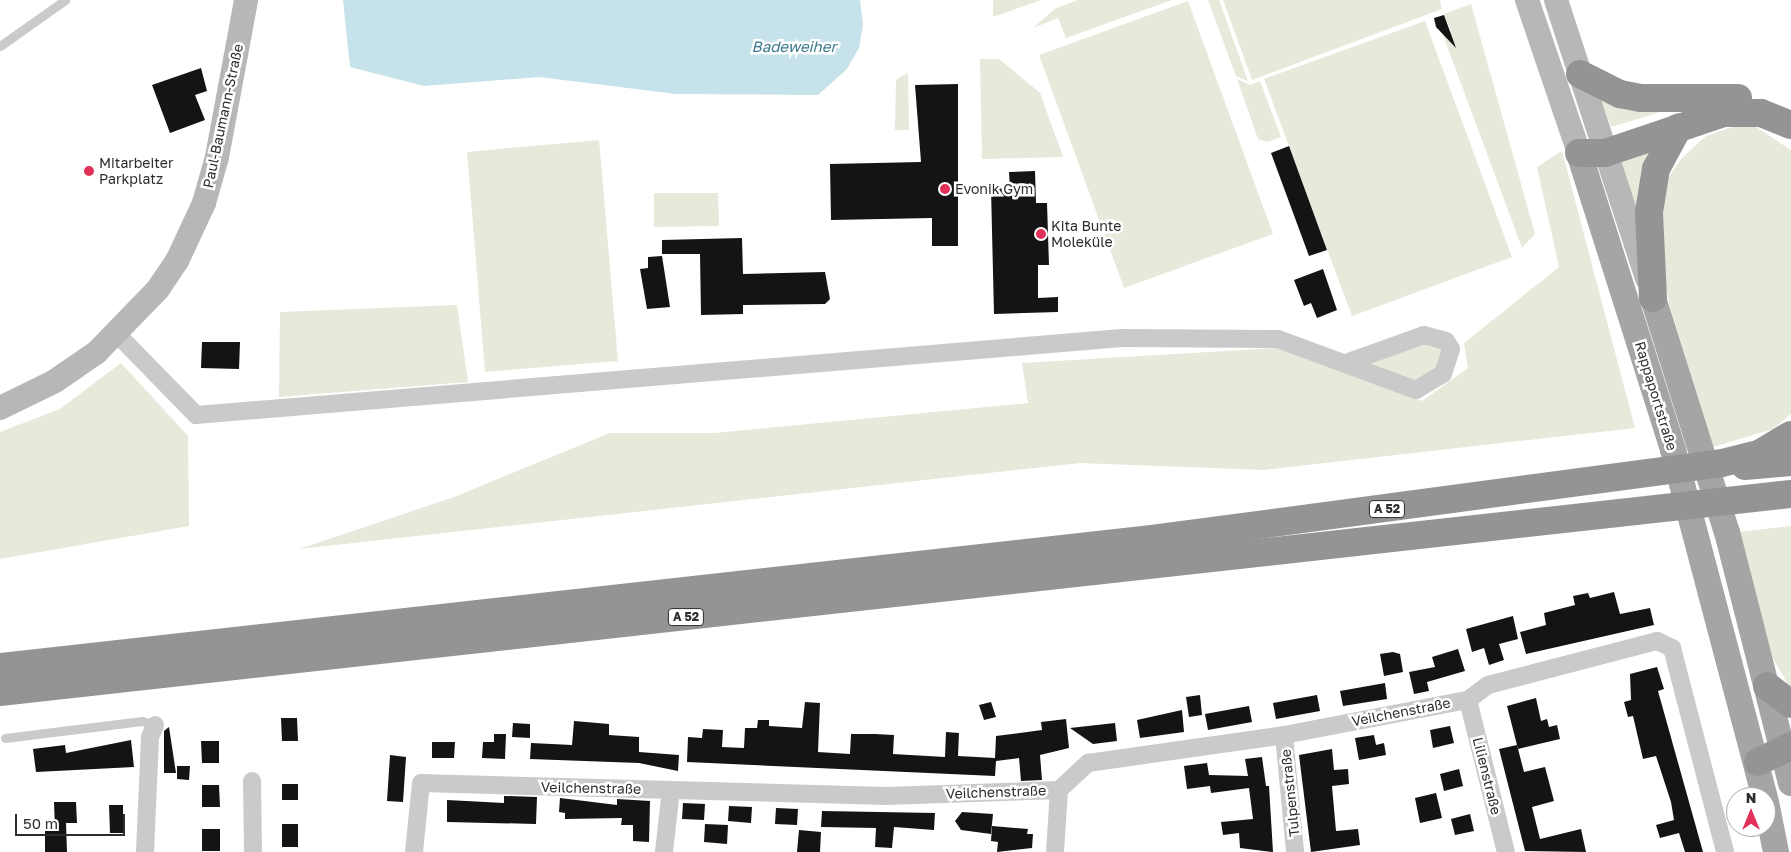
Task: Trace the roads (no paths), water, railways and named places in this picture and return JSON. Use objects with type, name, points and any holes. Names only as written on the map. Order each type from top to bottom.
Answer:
[{"type":"highway","points":[[1580,74],[1620,94],[1641,98],[1756,98],[1791,110]]},
{"type":"highway","points":[[1595,148],[1721,99]]},
{"type":"highway","points":[[1595,148],[1742,111],[1791,126]]},
{"type":"highway","points":[[1654,298],[1649,212],[1656,169],[1678,128]]},
{"type":"highway","points":[[1622,478],[1750,456],[1791,435]]},
{"type":"highway","name":"A 52","points":[[0,667],[1152,539],[1622,478],[1791,462]]},
{"type":"highway","name":"A 52","points":[[0,692],[1791,494]]},
{"type":"highway","points":[[1738,500],[1791,508]]},
{"type":"highway","points":[[1767,686],[1791,704]]},
{"type":"highway","points":[[1758,762],[1788,761]]},
{"type":"main road","name":"Paul-Baumann-Straße","points":[[0,408],[55,381],[118,335],[177,261],[204,203],[224,128],[246,0]]},
{"type":"main road","name":"Rappaportstraße","points":[[1527,0],[1595,148],[1654,298],[1703,448],[1788,761]]},
{"type":"main road","name":"Rappaportstraße","points":[[1556,0],[1580,74],[1595,148],[1673,450],[1758,762],[1763,787]]},
{"type":"main road","points":[[1773,837],[1776,852]]},
{"type":"street","points":[[118,335],[196,415],[1122,338],[1278,339],[1416,390],[1443,374],[1452,349],[1446,341],[1424,335],[1346,363]]},
{"type":"street","name":"Veilchenstraße","points":[[414,852],[421,783],[886,796],[1060,790],[1088,763],[1284,735],[1468,700],[1488,685],[1658,641],[1672,648],[1725,852]]},
{"type":"street","name":"Lilienstraße","points":[[1468,700],[1506,852]]},
{"type":"street","points":[[145,852],[150,737],[155,725]]},
{"type":"street","name":"Tulpenstraße","points":[[1284,735],[1295,852]]},
{"type":"street","points":[[252,782],[253,852]]},
{"type":"street","points":[[664,852],[671,790]]},
{"type":"street","points":[[1055,852],[1060,790]]},
{"type":"lane","points":[[0,46],[65,0]]},
{"type":"lane","points":[[5,738],[142,721],[155,725]]},
{"type":"water","name":"Badeweiher","points":[[343,0],[860,0],[863,25],[859,48],[847,69],[818,95],[676,94],[539,77],[424,86],[350,67]]},
{"type":"place","name":"Mitarbeiter Parkplatz","points":[[89,171]]},
{"type":"place","name":"Evonik Gym","points":[[945,189]]},
{"type":"place","name":"Kita Bunte Moleküle","points":[[1041,234]]}]
